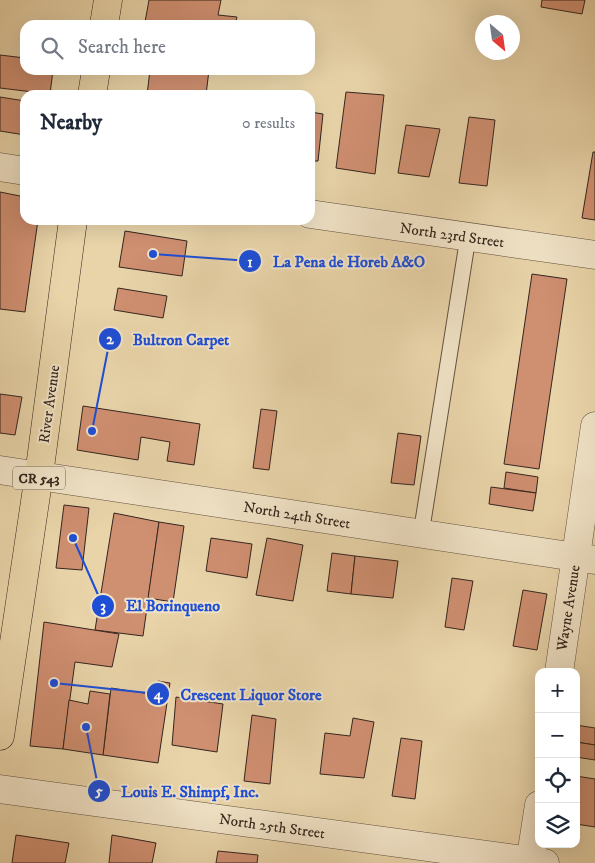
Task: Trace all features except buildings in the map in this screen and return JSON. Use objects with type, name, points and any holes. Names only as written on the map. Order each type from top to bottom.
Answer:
[{"type":"main road","points":[[105,20],[108,0]]},
{"type":"main road","points":[[93,90],[95,75]]},
{"type":"main road","name":"River Avenue","points":[[0,736],[39,475],[72,225]]},
{"type":"street","points":[[0,167],[20,170]]},
{"type":"street","name":"North 23rd Street","points":[[315,215],[595,255]]},
{"type":"street","name":"Wayne Avenue","points":[[560,668],[585,559],[595,426]]},
{"type":"street","name":"North 24th Street","points":[[0,470],[585,559]]},
{"type":"street","name":"North 25th Street","points":[[0,789],[535,862]]},
{"type":"street","points":[[535,862],[536,848]]},
{"type":"lane","points":[[421,534],[468,237]]},
{"type":"place","name":"La Pena de Horeb A&O","points":[[153,254]]},
{"type":"place","name":"Bultron Carpet","points":[[92,431]]},
{"type":"place","name":"El Borinqueno","points":[[73,538]]},
{"type":"place","name":"Crescent Liquor Store","points":[[54,683]]},
{"type":"place","name":"Louis E. Shimpf, Inc.","points":[[86,727]]}]
